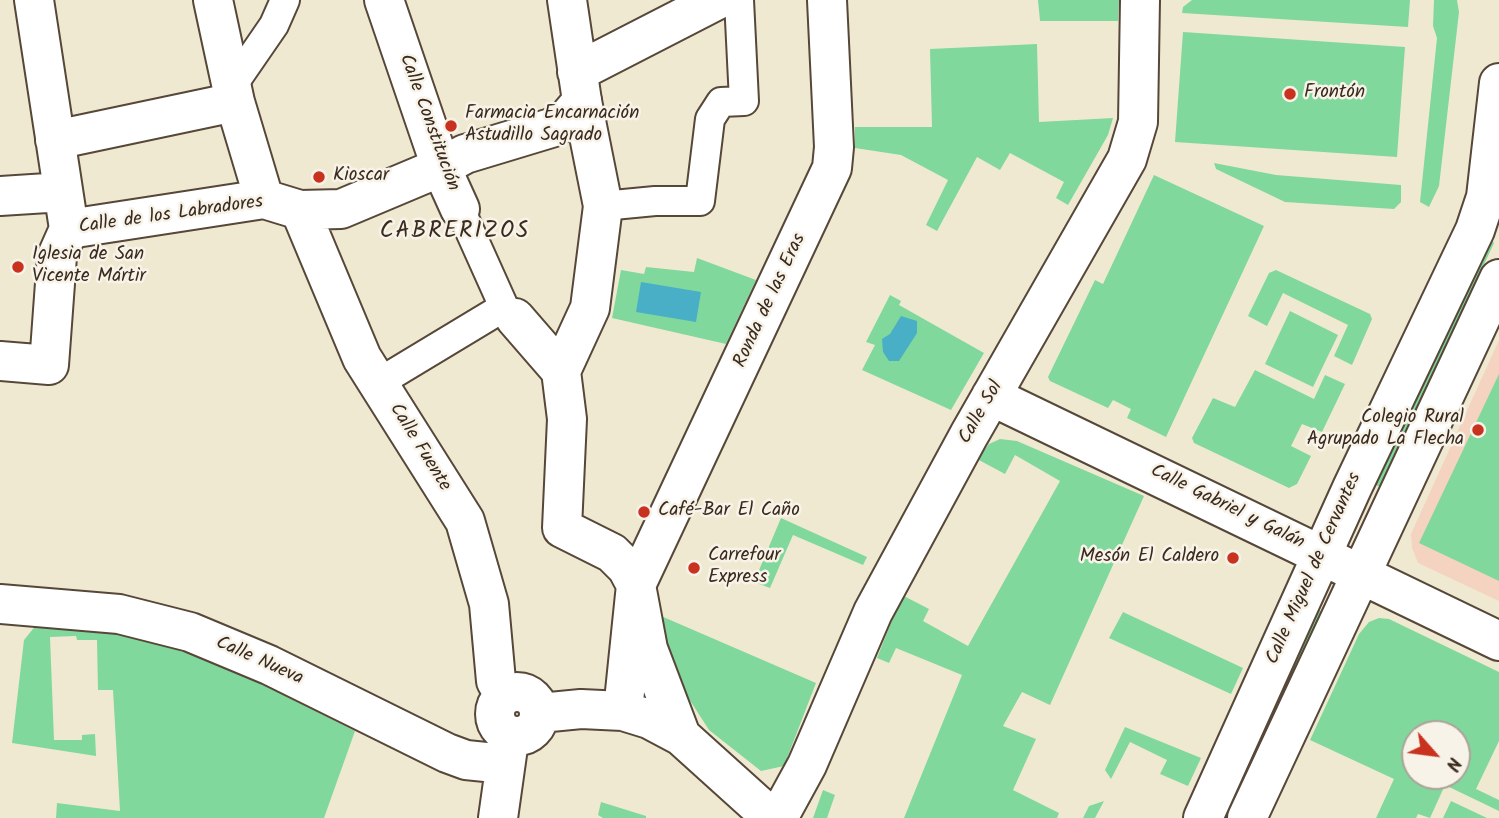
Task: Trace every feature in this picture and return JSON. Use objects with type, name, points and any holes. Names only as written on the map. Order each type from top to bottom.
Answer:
[{"type":"street","points":[[0,360],[49,365],[57,256],[69,229],[34,0]]},
{"type":"street","name":"Calle Fuente","points":[[213,0],[234,94],[282,205],[362,358],[465,521],[489,604],[496,681],[504,695]]},
{"type":"street","points":[[55,140],[234,94],[274,25],[285,0]]},
{"type":"street","name":"Calle Constitución","points":[[384,0],[441,167],[509,313]]},
{"type":"street","points":[[566,0],[603,206],[590,308],[561,371],[567,419],[562,528],[612,553],[627,568],[636,585],[648,649],[681,736]]},
{"type":"street","name":"Calle de los Labradores","points":[[69,229],[282,205],[341,209],[441,167],[465,154],[551,128],[565,121],[580,87],[717,0]]},
{"type":"street","points":[[603,206],[655,201],[700,201],[710,119],[720,102],[744,101],[739,0]]},
{"type":"street","name":"Ronda de las Eras","points":[[623,711],[636,585],[832,168],[834,147],[827,0]]},
{"type":"street","name":"Calle Sol","points":[[778,818],[807,765],[873,612],[1133,143],[1138,122],[1140,0]]},
{"type":"street","name":"Calle Miguel de Cervantes","points":[[1203,818],[1321,555],[1475,230],[1486,197],[1499,83]]},
{"type":"street","points":[[0,196],[63,192]]},
{"type":"street","points":[[1247,818],[1363,575],[1499,279]]},
{"type":"street","points":[[378,383],[509,313],[561,371]]},
{"type":"street","name":"Calle Gabriel y Galán","points":[[992,396],[1499,641]]},
{"type":"street","name":"Calle Nueva","points":[[0,606],[119,614],[190,632],[269,665],[447,753],[466,760],[507,750]]},
{"type":"street","points":[[623,711],[644,698],[659,680]]},
{"type":"street","points":[[498,818],[507,750],[497,726],[494,709],[504,695],[516,691],[527,694],[536,702],[540,713],[531,733],[507,750]]},
{"type":"street","points":[[540,713],[581,709],[623,711],[649,719],[681,736],[772,818]]},
{"type":"shaded area","name":"Colegio Rural Agrupado La Flecha","points":[[1499,340],[1499,601],[1418,563],[1412,548],[1411,534]]},
{"type":"green space","points":[[1038,0],[1119,0],[1118,21],[1040,21]]},
{"type":"green space","points":[[1192,0],[1410,0],[1408,27],[1182,13],[1183,7]]},
{"type":"green space","points":[[1434,0],[1457,0],[1459,12],[1439,186],[1429,207],[1420,202],[1437,38],[1433,26]]},
{"type":"green space","name":"Frontón","points":[[1183,32],[1405,47],[1397,157],[1175,142]]},
{"type":"green space","points":[[1037,44],[1039,122],[1113,118],[1108,135],[1068,205],[1056,198],[1064,182],[1010,153],[1000,170],[977,157],[937,231],[926,225],[948,180],[901,155],[855,148],[855,127],[932,127],[930,49]]},
{"type":"green space","points":[[1214,163],[1276,175],[1401,185],[1401,202],[1394,209],[1285,202],[1216,169]]},
{"type":"green space","points":[[1154,175],[1264,226],[1166,437],[1127,418],[1131,409],[1113,400],[1108,408],[1050,381],[1048,377],[1095,280],[1103,284]]},
{"type":"green space","points":[[1490,238],[1494,243],[1380,487],[1372,483]]},
{"type":"green space","points":[[697,258],[756,280],[726,344],[612,318],[621,270],[644,274],[646,267],[694,272]]},
{"type":"green space","points":[[1276,270],[1370,314],[1372,319],[1352,365],[1334,356],[1348,325],[1283,293],[1267,326],[1248,316],[1269,273]]},
{"type":"green space","points":[[890,295],[901,301],[899,305],[984,353],[951,410],[862,370],[875,345],[866,342]]},
{"type":"green space","points":[[1290,311],[1338,335],[1313,387],[1265,364]]},
{"type":"green space","points":[[1255,370],[1314,399],[1325,375],[1345,384],[1322,432],[1302,424],[1291,446],[1311,456],[1297,484],[1289,488],[1194,443],[1192,438],[1213,398],[1235,407]]},
{"type":"green space","name":"Colegio Rural Agrupado La Flecha","points":[[1499,374],[1499,581],[1419,543]]},
{"type":"green space","points":[[1000,439],[1017,441],[1144,496],[1050,705],[1022,692],[1003,726],[1036,739],[1013,790],[1059,813],[1057,818],[904,818],[962,675],[896,648],[889,663],[877,658],[902,595],[929,609],[923,621],[968,646],[1060,481],[1015,455],[1005,474],[977,459],[989,444]]},
{"type":"green space","points":[[781,518],[867,557],[863,565],[793,535],[770,588],[754,582]]},
{"type":"green space","points":[[1316,608],[1324,613],[1229,818],[1218,818]]},
{"type":"green space","points":[[1123,612],[1243,668],[1231,694],[1109,638]]},
{"type":"green space","points":[[661,616],[816,683],[784,766],[761,771],[709,730],[682,688],[668,651]]},
{"type":"green space","points":[[1379,618],[1389,619],[1499,672],[1499,741],[1476,789],[1499,800],[1499,811],[1455,790],[1471,790],[1471,720],[1401,720],[1401,790],[1443,790],[1430,818],[1418,814],[1416,818],[1376,818],[1394,779],[1310,740],[1359,634],[1369,622]]},
{"type":"green space","points":[[37,624],[119,628],[240,673],[355,731],[324,818],[56,818],[57,803],[120,811],[113,690],[98,690],[97,640],[77,640],[76,636],[50,637],[54,740],[82,740],[82,735],[95,734],[96,756],[12,743],[24,640]]},
{"type":"green space","points":[[1125,727],[1201,758],[1188,786],[1160,774],[1167,760],[1130,742],[1111,779],[1105,770]]},
{"type":"green space","points":[[823,790],[835,795],[827,818],[813,818]]},
{"type":"green space","points":[[1104,801],[1095,818],[1083,818],[1089,806]]},
{"type":"green space","points":[[1451,801],[1487,818],[1443,818]]},
{"type":"green space","points":[[601,802],[646,818],[603,818],[598,815]]},
{"type":"water","points":[[641,282],[701,292],[696,322],[636,312]]},
{"type":"water","points":[[901,316],[917,321],[917,333],[899,361],[889,361],[883,352],[882,339],[890,334]]},
{"type":"place","name":"Frontón","points":[[1290,94]]},
{"type":"place","name":"Farmacia Encarnación Astudillo Sagrado","points":[[451,126]]},
{"type":"place","name":"Kioscar","points":[[319,177]]},
{"type":"place","name":"Iglesia de San Vicente Mártir","points":[[18,267]]},
{"type":"place","name":"Colegio Rural Agrupado La Flecha","points":[[1478,430]]},
{"type":"place","name":"Café-Bar El Caño","points":[[644,512]]},
{"type":"place","name":"Mesón El Caldero","points":[[1233,558]]},
{"type":"place","name":"Carrefour Express","points":[[694,568]]},
{"type":"district","name":"CABRERIZOS","points":[[455,233]]}]
